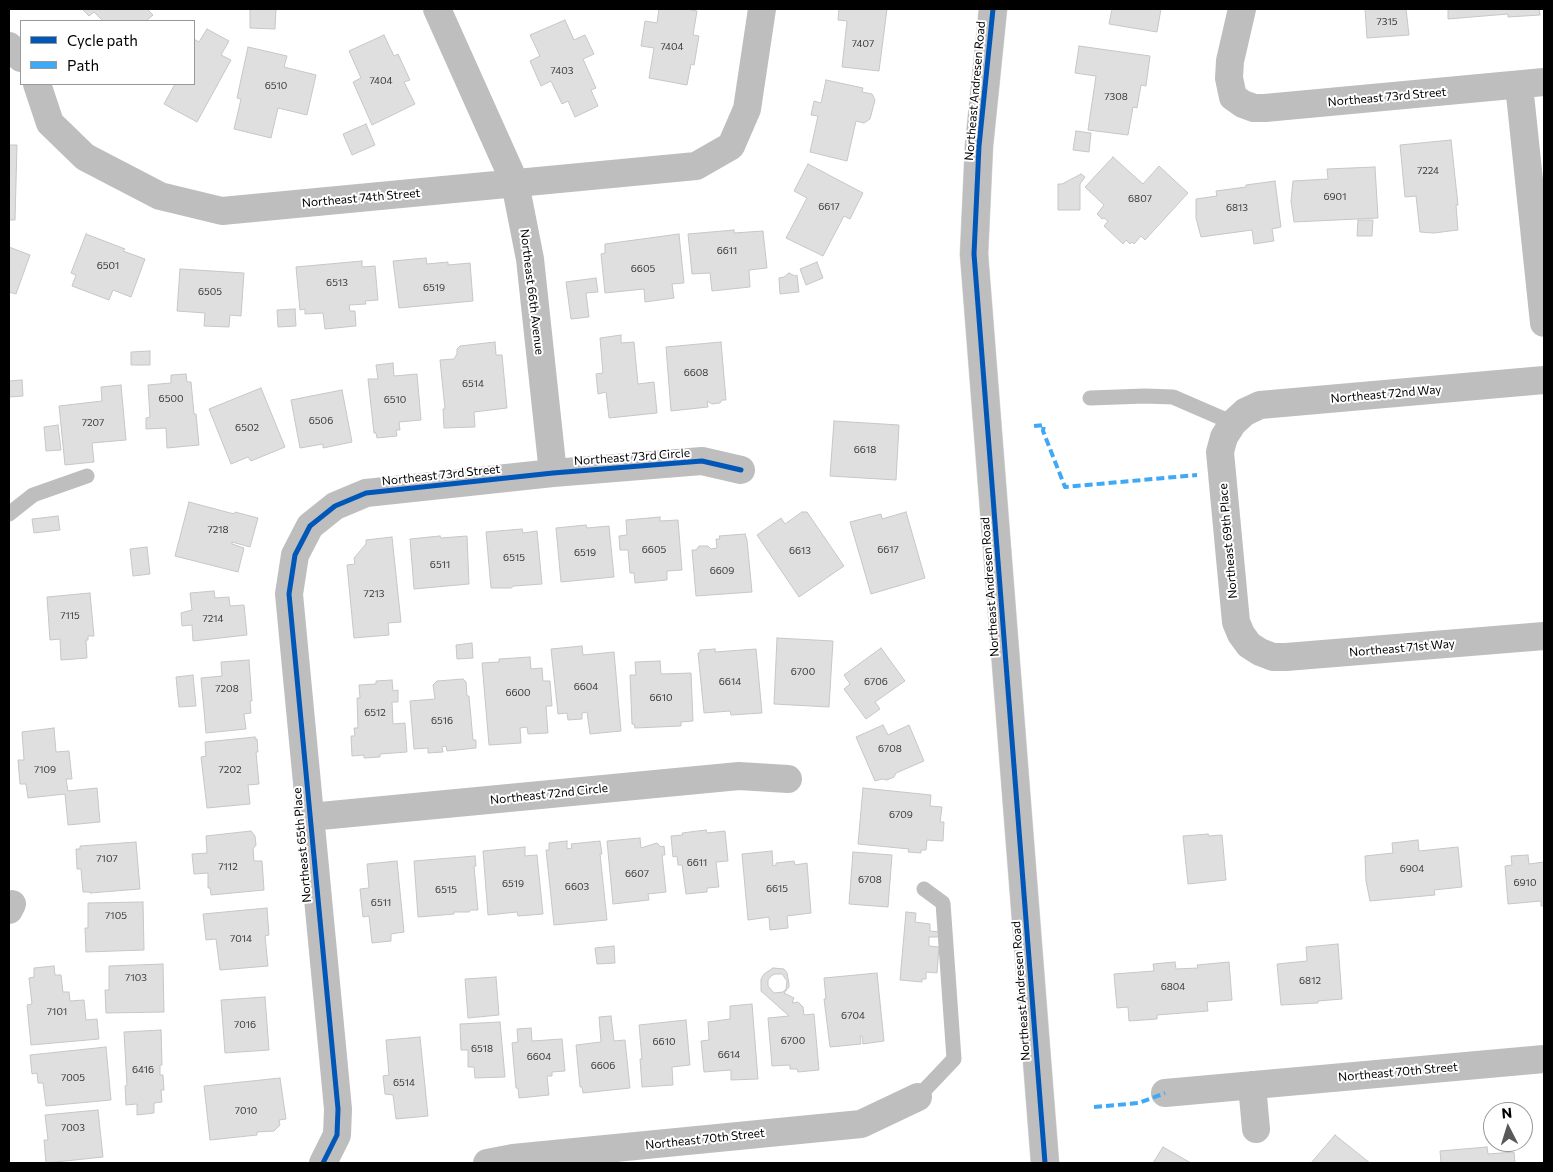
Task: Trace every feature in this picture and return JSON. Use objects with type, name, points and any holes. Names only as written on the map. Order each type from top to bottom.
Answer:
[{"type":"street","name":"Northeast 66th Avenue","points":[[437,9],[515,183],[530,259],[553,473]]},
{"type":"street","name":"Northeast 74th Street","points":[[38,85],[50,123],[85,157],[160,196],[222,211],[696,166],[731,146],[747,109],[762,9]]},
{"type":"street","name":"Northeast Andresen Road","points":[[992,9],[979,146],[974,254],[1045,1163]]},
{"type":"street","name":"Northeast 73rd Street","points":[[1242,9],[1230,61],[1229,78],[1233,97],[1242,104],[1254,108],[1531,83]]},
{"type":"street","points":[[9,46],[20,57]]},
{"type":"street","points":[[1531,83],[1544,323]]},
{"type":"street","name":"Northeast 72nd Way","points":[[1233,423],[1245,412],[1260,405],[1544,380]]},
{"type":"street","name":"Northeast 69th Place","points":[[1233,423],[1224,436],[1220,452],[1236,622],[1241,634],[1249,644],[1260,652]]},
{"type":"street","name":"Northeast 73rd Circle","points":[[553,473],[702,461],[741,470]]},
{"type":"street","name":"Northeast 73rd Street","points":[[310,526],[334,506],[366,493],[553,473]]},
{"type":"street","name":"Northeast 65th Place","points":[[310,526],[295,555],[289,594],[338,1109],[337,1136],[323,1163]]},
{"type":"street","name":"Northeast 71st Way","points":[[1260,652],[1273,657],[1286,657],[1544,636]]},
{"type":"street","name":"Northeast 72nd Circle","points":[[310,817],[739,776],[788,778]]},
{"type":"street","name":"Northeast 70th Street","points":[[1166,1093],[1544,1058]]},
{"type":"street","points":[[1252,1085],[1256,1129]]},
{"type":"street","name":"Northeast 70th Street","points":[[487,1163],[513,1158],[861,1124],[918,1098]]},
{"type":"lane","points":[[1090,398],[1173,397],[1233,423]]},
{"type":"lane","points":[[9,514],[33,495],[87,476]]},
{"type":"lane","points":[[918,1098],[954,1059],[943,903],[924,889]]},
{"type":"building","points":[[82,9],[147,9],[153,15],[147,20],[102,20],[94,12],[89,16]]},
{"type":"building","points":[[250,9],[276,9],[275,29],[250,28]]},
{"type":"building","points":[[659,9],[697,11],[693,35],[699,36],[694,65],[691,64],[687,85],[649,78],[654,48],[641,46],[645,21],[657,23]]},
{"type":"building","points":[[839,9],[887,9],[879,71],[842,67],[847,21],[838,20]]},
{"type":"building","points":[[1112,9],[1161,9],[1157,32],[1109,24]]},
{"type":"building","points":[[1365,9],[1406,9],[1409,35],[1367,38]]},
{"type":"building","points":[[1448,9],[1539,9],[1540,15],[1508,17],[1508,14],[1448,19]]},
{"type":"building","points":[[565,20],[574,40],[585,35],[594,54],[583,59],[596,88],[591,90],[598,106],[575,117],[568,101],[562,104],[551,81],[541,86],[530,61],[540,56],[530,35]]},
{"type":"building","points":[[207,29],[229,41],[221,55],[231,60],[197,122],[164,104],[174,85],[195,85],[195,40],[199,42]]},
{"type":"building","points":[[384,35],[394,56],[398,54],[410,80],[404,82],[415,104],[372,125],[353,82],[361,78],[349,51]]},
{"type":"building","points":[[1079,46],[1150,56],[1146,86],[1141,85],[1137,108],[1133,107],[1128,135],[1088,130],[1096,76],[1075,73]]},
{"type":"building","points":[[248,47],[287,56],[284,67],[316,75],[307,115],[278,108],[271,138],[234,129],[241,99],[237,98]]},
{"type":"building","points":[[826,80],[863,88],[862,92],[872,94],[875,100],[870,119],[864,123],[856,121],[847,161],[810,152],[818,116],[811,115],[814,101],[821,103]]},
{"type":"building","points":[[366,124],[375,145],[352,155],[343,134]]},
{"type":"building","points":[[1076,131],[1091,133],[1089,152],[1073,150]]},
{"type":"building","points":[[1451,140],[1458,205],[1456,205],[1458,230],[1434,233],[1420,232],[1416,196],[1405,197],[1400,145]]},
{"type":"building","points":[[9,145],[17,145],[15,220],[9,220]]},
{"type":"building","points":[[1113,157],[1143,184],[1159,166],[1188,193],[1145,240],[1141,236],[1134,244],[1132,242],[1130,244],[1126,240],[1123,244],[1104,226],[1108,221],[1104,218],[1102,219],[1097,214],[1104,205],[1085,187]]},
{"type":"building","points":[[808,164],[863,193],[850,219],[844,216],[823,256],[786,238],[807,198],[794,191]]},
{"type":"building","points":[[1375,167],[1378,218],[1294,222],[1291,201],[1293,181],[1328,179],[1327,169]]},
{"type":"building","points":[[1081,174],[1085,177],[1080,184],[1080,210],[1058,210],[1058,184],[1062,184]]},
{"type":"building","points":[[1275,181],[1281,227],[1272,229],[1274,241],[1254,244],[1252,230],[1201,237],[1196,218],[1196,199],[1217,196],[1216,191]]},
{"type":"building","points":[[1358,220],[1373,220],[1372,236],[1357,236]]},
{"type":"building","points":[[734,230],[734,233],[763,231],[767,268],[749,270],[750,287],[712,291],[710,273],[692,274],[688,234]]},
{"type":"building","points":[[86,234],[145,259],[131,297],[113,290],[109,300],[72,286],[76,275],[71,273]]},
{"type":"building","points":[[679,234],[684,283],[672,284],[674,298],[645,302],[644,289],[605,293],[601,254],[605,253],[605,244]]},
{"type":"building","points":[[9,247],[30,255],[16,294],[9,292]]},
{"type":"building","points":[[426,258],[427,264],[448,262],[448,265],[470,263],[473,301],[399,308],[393,261]]},
{"type":"building","points":[[362,261],[362,267],[375,266],[378,300],[365,301],[366,304],[349,305],[350,311],[355,311],[356,326],[325,329],[323,313],[305,314],[305,309],[300,310],[296,267]]},
{"type":"building","points":[[817,262],[823,278],[806,285],[800,269]]},
{"type":"building","points":[[180,269],[244,273],[241,316],[230,315],[229,327],[204,326],[205,313],[177,311]]},
{"type":"building","points":[[789,273],[797,275],[799,292],[780,294],[779,278]]},
{"type":"building","points":[[596,278],[598,292],[586,293],[589,317],[571,319],[566,282]]},
{"type":"building","points":[[295,309],[296,326],[278,327],[277,310]]},
{"type":"building","points":[[621,335],[621,343],[634,342],[638,384],[654,382],[657,413],[609,418],[606,392],[598,394],[596,374],[603,373],[600,338]]},
{"type":"building","points":[[495,342],[496,355],[502,355],[507,408],[474,412],[475,427],[444,428],[443,409],[445,409],[440,360],[454,359],[460,346]]},
{"type":"building","points":[[721,342],[726,400],[712,404],[707,401],[708,407],[671,411],[666,347]]},
{"type":"building","points":[[150,351],[150,365],[131,365],[131,352]]},
{"type":"building","points":[[393,363],[394,376],[417,374],[421,420],[399,422],[400,430],[396,430],[397,436],[377,438],[376,433],[374,433],[368,379],[378,379],[376,365]]},
{"type":"building","points":[[186,374],[187,382],[191,382],[199,445],[167,448],[166,428],[146,429],[146,418],[150,417],[148,385],[171,383],[171,375]]},
{"type":"building","points":[[22,380],[23,396],[9,397],[9,381]]},
{"type":"building","points":[[121,385],[126,440],[92,443],[94,462],[65,465],[59,406],[102,401],[101,387]]},
{"type":"building","points":[[261,388],[285,447],[251,461],[248,457],[231,464],[209,409]]},
{"type":"building","points":[[342,390],[352,442],[323,448],[323,444],[300,448],[291,400]]},
{"type":"building","points":[[834,421],[899,425],[896,480],[830,476]]},
{"type":"building","points":[[58,425],[61,450],[46,451],[44,427]]},
{"type":"building","points":[[189,502],[234,514],[235,512],[258,518],[250,547],[232,542],[232,544],[244,548],[238,572],[175,556]]},
{"type":"building","points":[[802,512],[807,512],[844,566],[799,597],[757,535],[781,518],[785,524]]},
{"type":"building","points":[[906,512],[925,578],[871,594],[850,522],[881,514],[882,519]]},
{"type":"building","points":[[58,516],[60,530],[34,533],[32,519]]},
{"type":"building","points":[[660,517],[660,521],[678,520],[682,570],[667,571],[667,580],[635,583],[634,573],[630,573],[628,550],[620,550],[619,536],[627,535],[626,520]]},
{"type":"building","points":[[586,525],[587,528],[609,526],[614,577],[561,582],[556,528]]},
{"type":"building","points":[[522,529],[523,533],[537,531],[542,584],[514,586],[511,588],[491,588],[486,532]]},
{"type":"building","points":[[745,534],[752,592],[696,596],[692,550],[696,550],[699,546],[708,546],[711,549],[717,548],[716,539],[720,539],[719,536]]},
{"type":"building","points":[[440,536],[441,538],[467,536],[469,584],[414,589],[410,539]]},
{"type":"building","points":[[392,537],[401,622],[388,623],[389,635],[354,638],[347,565],[355,564],[354,558],[366,544],[366,540]]},
{"type":"building","points":[[147,547],[150,574],[133,576],[130,549]]},
{"type":"building","points":[[214,591],[215,598],[229,597],[230,606],[244,605],[247,635],[193,641],[192,625],[182,626],[181,613],[192,610],[190,593]]},
{"type":"building","points":[[90,593],[94,636],[88,636],[88,640],[86,640],[87,658],[61,660],[60,639],[50,640],[47,597]]},
{"type":"building","points":[[777,638],[833,641],[829,707],[774,704]]},
{"type":"building","points":[[472,643],[473,658],[457,659],[456,645]]},
{"type":"building","points":[[582,646],[583,655],[614,652],[621,731],[590,734],[587,712],[582,713],[582,719],[568,720],[567,713],[558,714],[551,649]]},
{"type":"building","points":[[881,648],[905,681],[875,702],[880,709],[866,719],[844,689],[850,684],[844,675]]},
{"type":"building","points":[[715,649],[715,652],[756,649],[762,713],[731,715],[730,711],[704,713],[698,653],[700,653],[700,650]]},
{"type":"building","points":[[530,657],[531,669],[542,668],[543,681],[550,681],[552,706],[546,706],[548,733],[528,734],[527,727],[520,728],[521,743],[489,745],[482,663],[499,662],[499,659]]},
{"type":"building","points":[[249,660],[252,701],[250,701],[251,713],[244,714],[246,729],[206,733],[201,678],[222,676],[221,662]]},
{"type":"building","points":[[660,661],[661,674],[691,673],[693,721],[681,722],[681,726],[635,728],[634,724],[632,724],[630,675],[636,675],[635,662]]},
{"type":"building","points":[[193,675],[196,706],[179,707],[176,677]]},
{"type":"building","points":[[463,679],[466,682],[467,696],[469,696],[473,740],[476,740],[476,748],[447,751],[446,746],[442,747],[443,752],[428,753],[428,748],[414,749],[410,701],[435,699],[433,685],[437,681]]},
{"type":"building","points":[[392,680],[393,691],[398,690],[398,702],[392,702],[393,724],[405,723],[407,752],[380,754],[380,757],[364,758],[364,755],[352,756],[351,736],[355,736],[354,728],[358,728],[357,698],[360,698],[359,685],[376,684],[376,681]]},
{"type":"building","points":[[883,725],[888,735],[909,725],[924,761],[896,773],[894,777],[887,780],[875,781],[856,737]]},
{"type":"building","points":[[54,728],[56,752],[69,751],[72,779],[66,779],[68,791],[97,788],[100,822],[68,825],[65,794],[28,798],[26,784],[20,784],[18,760],[24,760],[22,732]]},
{"type":"building","points":[[255,737],[257,739],[258,752],[256,752],[259,784],[248,785],[250,804],[207,808],[201,757],[206,756],[205,742]]},
{"type":"building","points":[[863,788],[931,795],[930,806],[942,807],[940,822],[944,822],[943,841],[927,840],[926,850],[921,850],[921,853],[908,852],[909,849],[858,844]]},
{"type":"building","points":[[706,830],[707,833],[725,831],[728,861],[716,862],[719,887],[707,888],[707,892],[686,894],[682,865],[678,865],[677,856],[673,857],[671,836]]},
{"type":"building","points":[[251,831],[255,836],[256,845],[253,849],[254,861],[262,861],[264,890],[211,895],[210,888],[208,888],[208,873],[194,874],[192,854],[207,853],[206,836]]},
{"type":"building","points":[[1208,834],[1209,836],[1222,835],[1226,880],[1188,884],[1183,836]]},
{"type":"building","points":[[640,838],[641,848],[657,843],[661,847],[664,846],[665,855],[662,855],[666,892],[648,894],[649,900],[613,904],[607,841]]},
{"type":"building","points":[[1418,840],[1419,851],[1458,847],[1462,887],[1434,890],[1435,895],[1370,901],[1366,881],[1365,856],[1393,853],[1392,843]]},
{"type":"building","points":[[567,841],[567,849],[572,848],[571,844],[600,841],[607,920],[554,925],[546,850],[549,850],[549,843]]},
{"type":"building","points":[[136,842],[140,889],[83,892],[81,869],[77,869],[76,849],[80,849],[80,846]]},
{"type":"building","points":[[525,847],[525,856],[537,855],[543,914],[518,916],[517,912],[488,915],[483,851]]},
{"type":"building","points":[[772,851],[773,866],[776,863],[794,861],[795,865],[807,863],[811,913],[787,916],[788,928],[770,930],[769,917],[748,920],[742,854]]},
{"type":"building","points":[[853,852],[892,855],[888,907],[849,904]]},
{"type":"building","points":[[1528,855],[1529,864],[1544,862],[1544,906],[1541,906],[1541,901],[1508,904],[1505,866],[1512,865],[1511,856]]},
{"type":"building","points":[[475,856],[476,866],[474,866],[478,910],[418,917],[414,861]]},
{"type":"building","points":[[397,861],[404,932],[391,934],[391,941],[372,943],[369,916],[363,917],[360,889],[369,888],[367,864]]},
{"type":"building","points":[[143,902],[144,950],[86,952],[85,928],[88,928],[88,903]]},
{"type":"building","points":[[267,908],[269,935],[265,936],[268,966],[220,970],[216,939],[206,940],[203,914]]},
{"type":"building","points":[[906,912],[916,913],[915,922],[930,924],[930,931],[940,932],[940,937],[929,937],[929,946],[939,947],[937,973],[926,972],[926,979],[922,979],[922,982],[900,980]]},
{"type":"building","points":[[1338,944],[1342,999],[1318,1001],[1318,1003],[1281,1005],[1277,964],[1307,961],[1306,947]]},
{"type":"building","points":[[614,946],[615,963],[597,964],[595,948]]},
{"type":"building","points":[[1175,962],[1176,969],[1198,968],[1197,965],[1229,962],[1232,1000],[1207,1002],[1208,1011],[1157,1015],[1157,1019],[1129,1021],[1128,1007],[1117,1008],[1114,974],[1154,971],[1153,964]]},
{"type":"building","points":[[163,964],[164,1012],[106,1013],[105,990],[109,990],[109,966]]},
{"type":"building","points":[[54,966],[55,975],[61,975],[63,992],[69,992],[70,1001],[84,1000],[86,1020],[97,1019],[99,1039],[31,1045],[27,1005],[32,1004],[29,978],[34,977],[34,968]]},
{"type":"building","points":[[773,968],[784,969],[787,973],[789,987],[784,993],[794,998],[792,1003],[798,1002],[803,1007],[804,1015],[814,1014],[819,1070],[798,1072],[797,1069],[790,1069],[790,1065],[772,1066],[768,1018],[789,1016],[761,991],[761,979],[764,974]],"holes":[[[775,974],[782,974],[787,981],[786,989],[783,992],[774,993],[768,986],[768,980]]]},
{"type":"building","points":[[877,973],[884,1041],[863,1044],[862,1036],[860,1036],[861,1044],[830,1047],[824,999],[826,999],[824,978]]},
{"type":"building","points":[[496,977],[499,1015],[468,1018],[465,979]]},
{"type":"building","points":[[265,997],[269,1050],[225,1053],[221,1000]]},
{"type":"building","points":[[752,1004],[758,1079],[731,1080],[731,1070],[704,1072],[701,1041],[709,1040],[708,1022],[730,1019],[730,1006]]},
{"type":"building","points":[[611,1016],[614,1041],[625,1040],[630,1088],[583,1093],[582,1087],[580,1087],[576,1045],[601,1042],[599,1017]]},
{"type":"building","points":[[686,1020],[690,1065],[672,1067],[673,1085],[642,1087],[639,1025]]},
{"type":"building","points":[[500,1022],[505,1077],[475,1078],[474,1067],[468,1067],[468,1050],[461,1050],[460,1024]]},
{"type":"building","points":[[531,1028],[532,1041],[562,1039],[565,1071],[552,1072],[552,1076],[547,1076],[549,1095],[519,1098],[518,1088],[516,1088],[512,1043],[518,1042],[517,1029]]},
{"type":"building","points":[[161,1030],[162,1065],[160,1065],[160,1075],[163,1075],[164,1090],[161,1090],[162,1102],[154,1103],[154,1113],[137,1115],[137,1104],[126,1105],[125,1086],[127,1085],[124,1032]]},
{"type":"building","points":[[420,1037],[428,1116],[396,1119],[393,1095],[385,1094],[383,1076],[389,1075],[386,1040]]},
{"type":"building","points":[[106,1047],[111,1100],[46,1106],[43,1083],[38,1083],[37,1073],[32,1074],[30,1055]]},
{"type":"building","points":[[280,1078],[286,1119],[279,1120],[280,1125],[274,1131],[257,1132],[257,1135],[210,1140],[204,1086]]},
{"type":"building","points":[[98,1110],[103,1157],[46,1163],[44,1140],[48,1140],[45,1115]]},
{"type":"building","points":[[1335,1135],[1370,1163],[1311,1163]]},
{"type":"building","points":[[1163,1147],[1191,1163],[1153,1163]]},
{"type":"building","points":[[1483,1147],[1483,1152],[1488,1152],[1488,1154],[1514,1152],[1515,1163],[1441,1163],[1440,1151]]},
{"type":"marked path","points":[[1034,426],[1044,425],[1043,431],[1065,487],[1197,475]]},
{"type":"marked path","points":[[1094,1107],[1139,1103],[1165,1093]]},
{"type":"cycle path","points":[[993,9],[979,146],[974,254],[1045,1163]]},
{"type":"cycle path","points":[[323,1163],[337,1135],[338,1109],[289,594],[295,555],[310,526],[335,506],[366,493],[553,473],[702,461],[741,470]]}]
